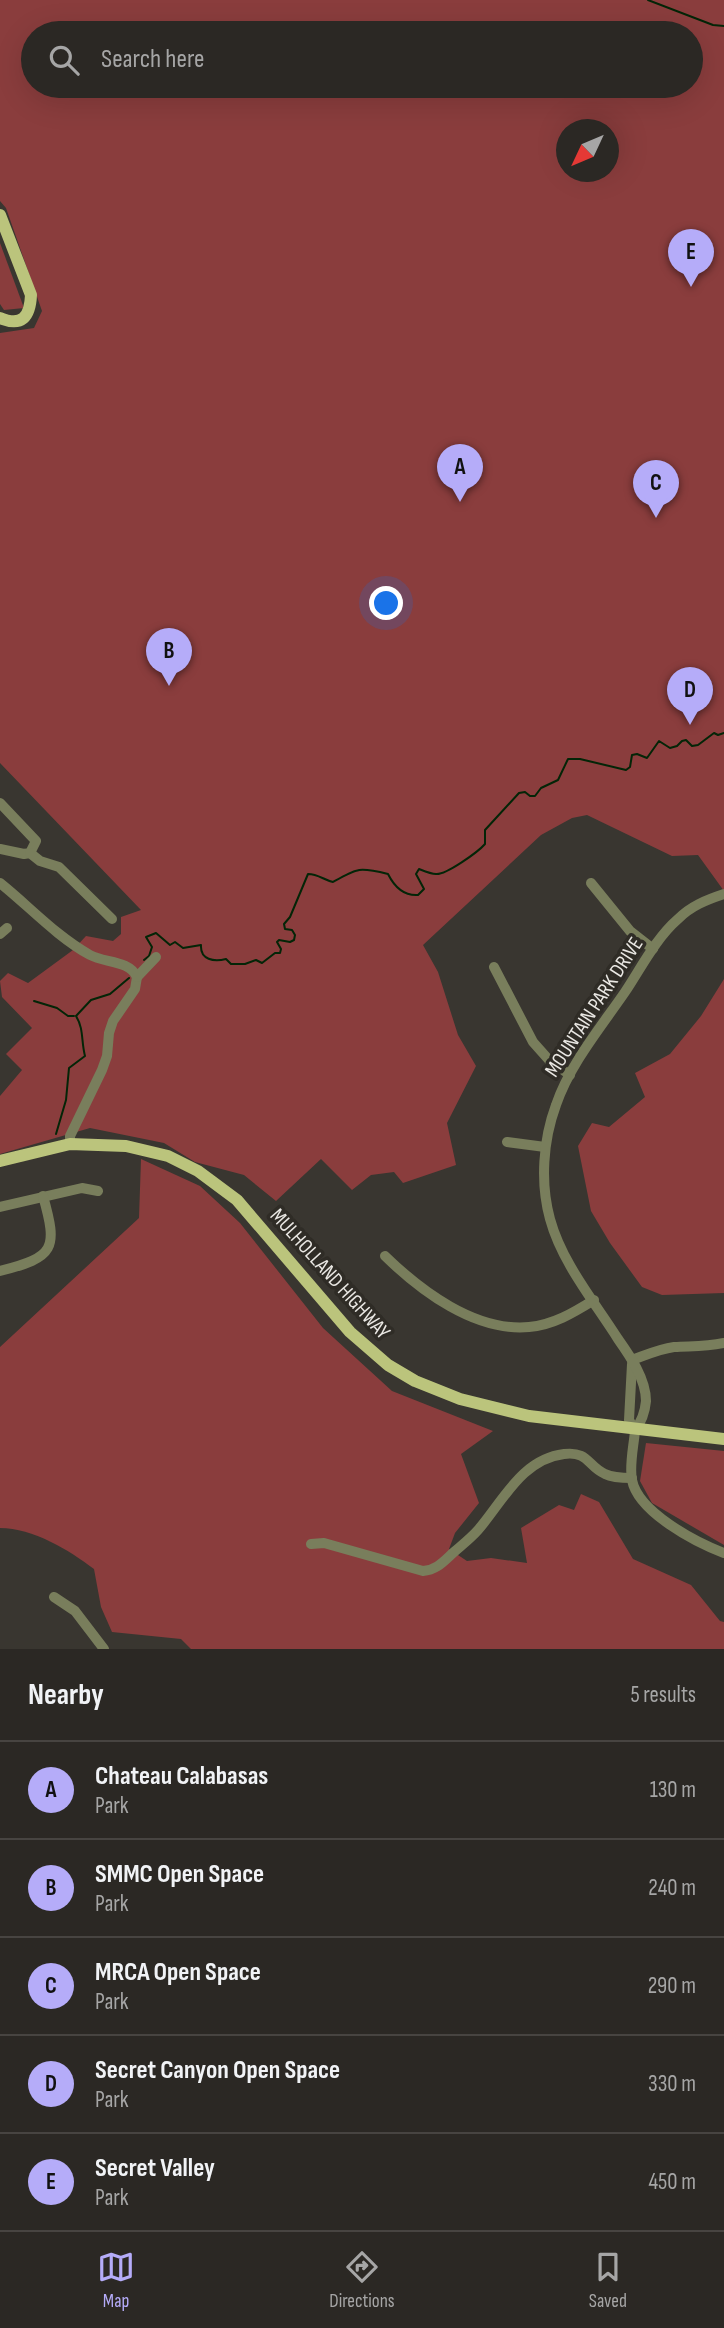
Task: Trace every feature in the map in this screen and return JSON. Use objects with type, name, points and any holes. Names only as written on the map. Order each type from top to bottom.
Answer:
[{"type":"main road","points":[[0,215],[31,295],[30,308],[22,319],[10,322],[0,318]]},
{"type":"main road","name":"MULHOLLAND HIGHWAY","points":[[0,1161],[69,1144],[136,1148],[168,1156],[198,1171],[227,1191],[249,1213],[350,1332],[388,1365],[415,1381],[460,1399],[504,1411],[560,1421],[724,1439]]},
{"type":"street","points":[[0,803],[36,840],[30,853]]},
{"type":"street","points":[[0,849],[30,853],[40,861],[59,867],[112,919]]},
{"type":"street","points":[[0,883],[28,910],[84,951],[105,962],[126,965],[137,977]]},
{"type":"street","points":[[591,883],[630,931],[653,949]]},
{"type":"street","name":"MOUNTAIN PARK DRIVE","points":[[645,1397],[642,1382],[632,1360],[567,1260],[550,1218],[545,1182],[545,1147],[556,1103],[569,1075],[653,949],[675,920],[689,909],[724,894]]},
{"type":"street","points":[[69,1144],[70,1136],[105,1063],[108,1033],[113,1021],[135,989],[137,977],[156,957]]},
{"type":"street","points":[[494,967],[533,1042],[549,1060],[569,1075]]},
{"type":"street","points":[[507,1142],[545,1147]]},
{"type":"street","points":[[0,1207],[82,1188],[98,1191]]},
{"type":"street","points":[[0,1271],[35,1260],[48,1246],[52,1226],[43,1196]]},
{"type":"street","points":[[385,1256],[420,1287],[448,1305],[497,1324],[527,1327],[542,1324],[573,1313],[594,1300]]},
{"type":"street","points":[[635,1430],[629,1420],[632,1360],[658,1350],[675,1347],[700,1348],[724,1343]]},
{"type":"street","points":[[631,1395],[645,1397],[642,1421],[635,1430],[632,1478],[638,1496],[646,1506],[707,1547],[724,1553]]},
{"type":"street","points":[[311,1544],[324,1542],[423,1571],[430,1570],[440,1565],[477,1531],[521,1476],[541,1460],[563,1454],[580,1454],[603,1474],[632,1478]]},
{"type":"street","points":[[54,1597],[75,1611],[104,1649]]},
{"type":"shaded area","points":[[0,0],[724,0],[724,891],[698,855],[672,856],[587,815],[572,818],[541,835],[423,945],[438,972],[458,1035],[476,1066],[447,1123],[456,1165],[403,1183],[394,1172],[371,1175],[352,1190],[321,1159],[276,1201],[244,1175],[195,1162],[164,1143],[90,1128],[0,1154],[0,1096],[22,1070],[6,1054],[32,1028],[2,997],[0,981],[8,973],[28,983],[73,950],[86,936],[113,941],[121,934],[121,917],[141,910],[0,763],[0,333],[34,328],[42,311],[6,208],[0,201]]},
{"type":"shaded area","points":[[0,243],[24,308],[4,310],[0,304]]},
{"type":"shaded area","points":[[724,979],[724,1293],[662,1295],[642,1287],[591,1211],[578,1146],[592,1123],[609,1127],[645,1097],[635,1073],[670,1054],[701,1016]]},
{"type":"shaded area","points":[[141,1159],[200,1186],[240,1223],[323,1328],[392,1391],[493,1431],[461,1454],[479,1503],[455,1533],[449,1549],[467,1561],[491,1558],[527,1563],[521,1528],[559,1505],[574,1510],[581,1494],[599,1502],[633,1559],[691,1585],[720,1621],[724,1622],[724,1649],[191,1649],[181,1639],[112,1632],[101,1607],[94,1569],[38,1536],[0,1528],[0,1347],[139,1218]]},
{"type":"shaded area","points":[[646,1443],[724,1451],[724,1545],[652,1503],[640,1481]]},
{"type":"waterway","points":[[648,0],[703,21]]},
{"type":"waterway","points":[[703,21],[724,26]]},
{"type":"waterway","points":[[144,960],[149,956],[152,947],[146,937],[156,933],[170,945],[175,942],[183,948],[201,945],[203,954],[209,959],[226,959],[231,964],[245,964],[256,960],[262,963],[275,953],[280,953],[277,942],[279,940],[294,940],[292,930],[285,929],[284,924],[290,917],[308,874],[333,882],[359,870],[378,872],[388,874],[403,892],[418,895],[424,889],[416,874],[419,869],[432,874],[441,873],[469,857],[485,844],[485,830],[519,793],[535,796],[541,788],[558,780],[568,759],[580,759],[626,770],[630,767],[632,755],[647,758],[659,741],[670,748],[686,740],[692,746],[698,745],[714,733],[724,733]]},
{"type":"waterway","points":[[56,1134],[66,1100],[69,1068],[85,1056],[76,1016],[91,1000],[110,994],[129,978]]},
{"type":"waterway","points":[[34,1001],[57,1008],[68,1016],[74,1016]]},
{"type":"place","name":"Secret Valley","points":[[691,287]]},
{"type":"place","name":"Chateau Calabasas","points":[[460,502]]},
{"type":"place","name":"MRCA Open Space","points":[[656,518]]},
{"type":"place","name":"SMMC Open Space","points":[[169,686]]},
{"type":"place","name":"Secret Canyon Open Space","points":[[690,725]]}]
